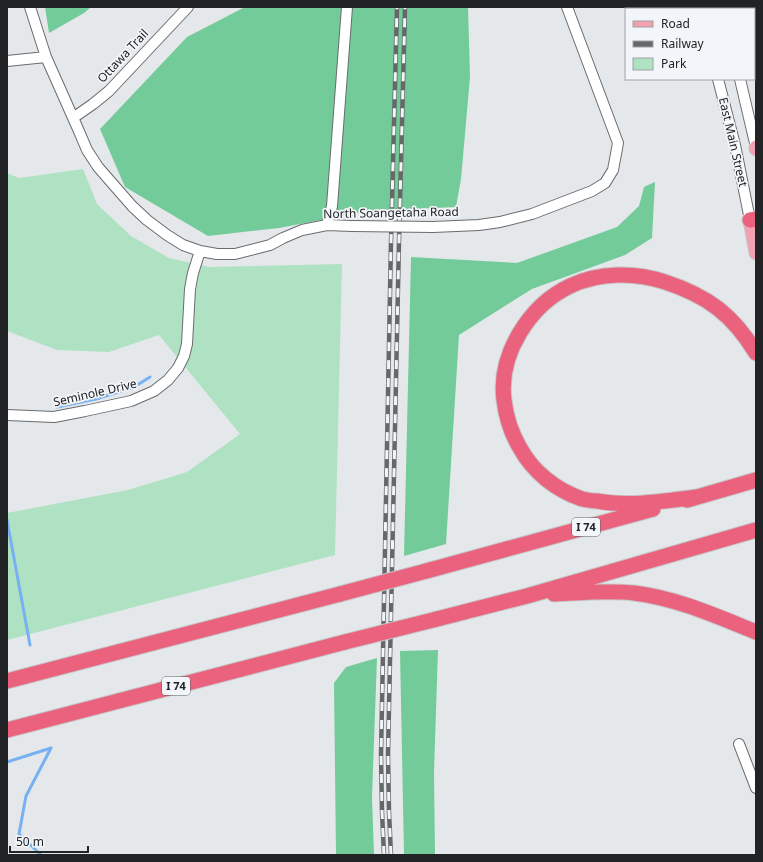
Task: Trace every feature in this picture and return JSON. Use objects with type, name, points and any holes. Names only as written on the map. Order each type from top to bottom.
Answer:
[{"type":"highway","points":[[697,497],[632,504],[604,502],[583,499],[562,491],[547,480],[523,455],[507,420],[503,399],[504,379],[508,360],[516,339],[527,322],[542,306],[555,295],[571,286],[608,276],[644,276],[679,286],[712,304],[727,316],[738,328],[748,340],[756,354]]},
{"type":"highway","name":"I 74","points":[[7,681],[430,570],[749,482]]},
{"type":"highway","name":"I 74","points":[[7,730],[527,596],[752,531]]},
{"type":"highway","points":[[527,596],[602,591],[662,597],[756,632]]},
{"type":"main road","name":"East Main Street","points":[[753,220],[756,253]]},
{"type":"street","name":"North Soangetaha Road","points":[[30,7],[46,57],[87,150],[98,167],[132,206],[167,236],[183,245],[200,251],[217,254],[235,254],[270,245],[302,230],[327,225],[433,227],[493,223],[532,214],[592,191],[605,183],[613,170],[618,143],[567,7]]},
{"type":"street","name":"Ottawa Trail","points":[[73,118],[109,91],[188,7]]},
{"type":"street","points":[[327,225],[332,206],[347,7]]},
{"type":"street","points":[[7,61],[46,57]]},
{"type":"street","name":"East Main Street","points":[[718,80],[753,220]]},
{"type":"street","name":"East Main Street","points":[[740,80],[756,148]]},
{"type":"street","name":"Seminole Drive","points":[[7,416],[54,417],[131,401],[154,392],[168,380],[178,368],[188,344],[190,289],[200,251]]},
{"type":"street","points":[[739,744],[756,788]]},
{"type":"green space","points":[[45,7],[91,7],[84,13],[49,33]]},
{"type":"green space","points":[[245,7],[468,7],[470,77],[461,179],[456,207],[367,211],[279,228],[208,236],[125,187],[100,129],[187,37]]},
{"type":"green space","points":[[83,169],[97,204],[131,236],[169,258],[209,267],[342,264],[335,555],[7,640],[7,513],[128,490],[187,472],[240,434],[159,335],[109,352],[57,350],[7,331],[7,173],[19,178]]},
{"type":"green space","points":[[655,182],[652,238],[625,255],[532,289],[459,335],[446,544],[404,556],[411,257],[517,263],[617,227],[639,206],[644,187]]},
{"type":"green space","points":[[438,650],[434,772],[435,855],[404,855],[400,651]]},
{"type":"green space","points":[[377,658],[372,798],[374,855],[336,855],[334,683],[346,667]]},
{"type":"waterway","points":[[57,407],[96,399],[134,387],[150,377]]},
{"type":"waterway","points":[[7,520],[30,645]]},
{"type":"waterway","points":[[7,762],[51,748]]},
{"type":"waterway","points":[[41,855],[19,834],[26,796],[51,748]]},
{"type":"railway","points":[[384,855],[381,755],[397,7]]},
{"type":"railway","points":[[391,855],[388,754],[405,7]]}]
